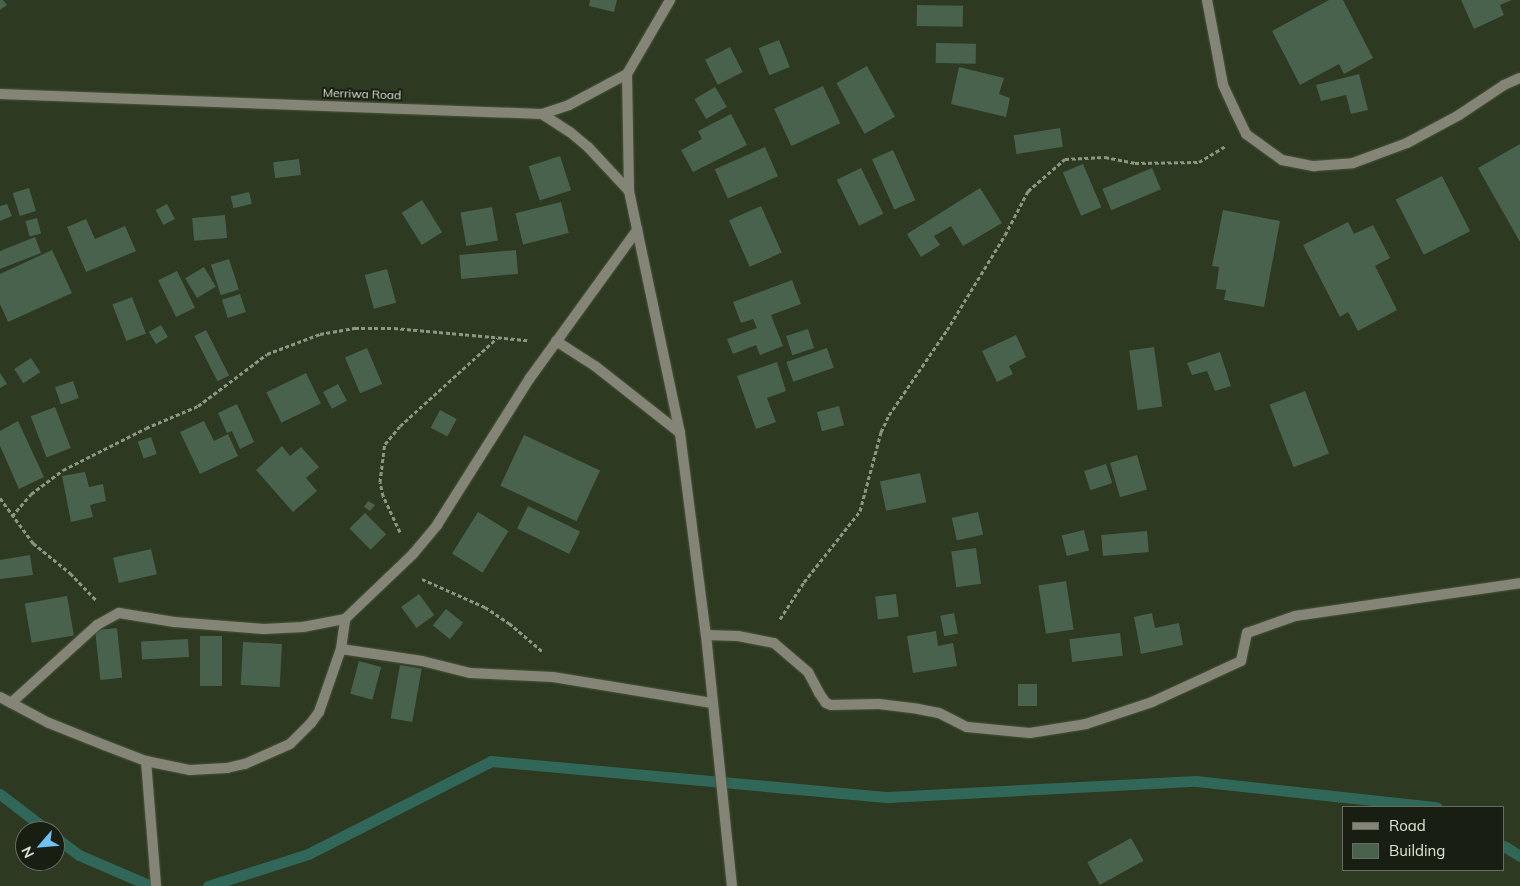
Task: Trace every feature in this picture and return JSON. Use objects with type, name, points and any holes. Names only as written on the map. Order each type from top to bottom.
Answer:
[{"type":"street","points":[[670,0],[627,74],[629,191],[680,433],[706,635],[732,886]]},
{"type":"street","points":[[1207,0],[1223,85],[1246,134],[1282,160],[1314,166],[1353,163],[1407,143],[1459,115],[1504,85],[1520,78]]},
{"type":"street","name":"Merriwa Road","points":[[0,94],[542,114],[562,108],[627,74]]},
{"type":"street","points":[[542,114],[570,132],[588,147],[629,191]]},
{"type":"street","points":[[0,697],[49,722],[146,761],[190,770],[227,768],[259,758],[290,744],[312,723],[319,712],[341,649],[345,620],[360,603],[398,570],[413,554],[450,504],[492,434],[556,341],[637,230]]},
{"type":"street","points":[[556,341],[594,366],[680,433]]},
{"type":"street","points":[[706,635],[765,640],[774,643],[808,672],[819,693],[829,704],[879,704],[918,709],[938,713],[967,727],[1030,733],[1086,724],[1152,702],[1241,661],[1247,633],[1295,616],[1520,583]]},
{"type":"street","points":[[11,703],[97,625],[112,616],[125,613],[174,622],[264,629],[303,627],[345,620]]},
{"type":"street","points":[[341,649],[429,662],[470,673],[553,677],[712,706]]},
{"type":"street","points":[[146,761],[156,886]]},
{"type":"path","points":[[765,640],[804,582],[860,511],[884,424],[947,330],[1005,234],[1028,190],[1065,159],[1105,157],[1135,163],[1199,162],[1246,134]]},
{"type":"path","points":[[12,516],[37,488],[63,470],[146,428],[198,406],[258,360],[277,350],[320,334],[355,328],[394,328],[497,338],[556,341]]},
{"type":"path","points":[[413,554],[383,496],[380,472],[385,444],[400,426],[497,338]]},
{"type":"path","points":[[0,498],[33,543],[70,573],[112,616]]},
{"type":"path","points":[[398,570],[485,608],[509,623],[544,652]]},
{"type":"building","points":[[0,0],[3,0],[7,5],[0,10]]},
{"type":"building","points":[[590,0],[617,0],[614,12],[589,6]]},
{"type":"building","points":[[1329,0],[1343,0],[1373,58],[1344,74],[1339,64],[1300,85],[1272,31]]},
{"type":"building","points":[[1461,0],[1512,0],[1500,5],[1504,15],[1474,29]]},
{"type":"building","points":[[917,5],[963,6],[963,27],[917,26]]},
{"type":"building","points":[[779,40],[790,67],[769,75],[759,48]]},
{"type":"building","points":[[936,43],[976,44],[976,64],[936,63]]},
{"type":"building","points":[[730,47],[743,72],[718,85],[705,60]]},
{"type":"building","points":[[867,66],[895,117],[865,134],[836,83]]},
{"type":"building","points":[[959,67],[1004,78],[999,94],[1010,98],[1006,117],[951,104]]},
{"type":"building","points":[[1359,74],[1368,110],[1351,114],[1346,95],[1321,101],[1316,85]]},
{"type":"building","points":[[823,86],[840,123],[791,146],[774,109]]},
{"type":"building","points":[[715,87],[727,107],[706,119],[694,99]]},
{"type":"building","points":[[731,114],[747,145],[693,172],[681,150],[702,139],[698,131]]},
{"type":"building","points":[[1060,128],[1063,147],[1017,154],[1014,135]]},
{"type":"building","points":[[1520,144],[1520,242],[1478,168]]},
{"type":"building","points":[[765,147],[778,176],[728,199],[715,169]]},
{"type":"building","points":[[893,150],[915,200],[894,210],[872,159]]},
{"type":"building","points":[[560,156],[571,190],[540,200],[529,166]]},
{"type":"building","points":[[299,159],[301,175],[275,178],[273,162]]},
{"type":"building","points":[[1083,164],[1101,207],[1081,216],[1063,173]]},
{"type":"building","points":[[861,168],[883,214],[859,226],[837,180]]},
{"type":"building","points":[[1152,168],[1161,189],[1111,210],[1102,189]]},
{"type":"building","points":[[1442,176],[1470,231],[1424,255],[1396,200]]},
{"type":"building","points":[[29,188],[36,211],[20,216],[13,193]]},
{"type":"building","points":[[980,188],[1002,223],[963,246],[951,226],[934,236],[940,245],[921,257],[907,234]]},
{"type":"building","points":[[249,192],[252,204],[233,208],[231,197]]},
{"type":"building","points":[[422,200],[442,232],[422,245],[402,213]]},
{"type":"building","points":[[561,202],[569,233],[523,244],[515,213]]},
{"type":"building","points":[[7,204],[12,216],[0,221],[0,206]]},
{"type":"building","points":[[167,204],[175,219],[164,225],[156,210]]},
{"type":"building","points":[[761,206],[782,253],[750,267],[729,220]]},
{"type":"building","points":[[492,207],[498,240],[466,246],[460,213]]},
{"type":"building","points":[[1223,210],[1280,221],[1264,307],[1224,300],[1226,290],[1216,289],[1219,267],[1212,266]]},
{"type":"building","points":[[225,215],[227,238],[194,241],[192,218]]},
{"type":"building","points":[[37,218],[41,233],[30,237],[25,221]]},
{"type":"building","points":[[86,219],[95,239],[125,226],[136,251],[86,272],[67,227]]},
{"type":"building","points":[[1348,222],[1354,234],[1373,225],[1390,258],[1375,266],[1397,310],[1358,331],[1348,312],[1340,317],[1303,245]]},
{"type":"building","points":[[35,237],[41,253],[0,269],[0,251]]},
{"type":"building","points":[[52,250],[72,293],[8,322],[0,304],[0,274]]},
{"type":"building","points":[[516,250],[518,274],[461,279],[459,255]]},
{"type":"building","points":[[229,259],[239,289],[221,295],[211,265]]},
{"type":"building","points":[[204,267],[216,287],[197,298],[185,278]]},
{"type":"building","points":[[387,269],[396,303],[374,309],[365,275]]},
{"type":"building","points":[[177,271],[195,308],[176,317],[158,280]]},
{"type":"building","points":[[792,280],[801,304],[771,315],[783,346],[760,355],[756,345],[733,354],[727,339],[757,328],[753,319],[741,323],[733,302]]},
{"type":"building","points":[[240,294],[246,312],[228,318],[222,300]]},
{"type":"building","points":[[132,297],[146,333],[126,341],[112,305]]},
{"type":"building","points":[[161,325],[168,337],[156,344],[149,332]]},
{"type":"building","points":[[808,329],[814,348],[792,355],[786,336]]},
{"type":"building","points":[[206,330],[229,375],[218,381],[194,336]]},
{"type":"building","points":[[1016,335],[1026,357],[1009,366],[1013,374],[997,382],[982,351]]},
{"type":"building","points":[[1154,347],[1162,406],[1138,410],[1129,350]]},
{"type":"building","points":[[367,348],[382,384],[360,393],[345,357]]},
{"type":"building","points":[[827,348],[834,368],[793,382],[786,362]]},
{"type":"building","points":[[1220,352],[1231,386],[1215,391],[1207,371],[1192,375],[1187,363]]},
{"type":"building","points":[[31,358],[40,372],[23,383],[14,369]]},
{"type":"building","points":[[777,362],[786,391],[767,398],[776,422],[756,429],[737,376]]},
{"type":"building","points":[[0,373],[7,384],[0,388]]},
{"type":"building","points":[[306,373],[321,404],[281,423],[266,392]]},
{"type":"building","points":[[73,381],[79,398],[61,404],[55,387]]},
{"type":"building","points":[[338,384],[347,401],[332,409],[323,392]]},
{"type":"building","points":[[1305,391],[1329,454],[1294,467],[1270,405]]},
{"type":"building","points":[[237,404],[254,442],[240,449],[232,431],[227,433],[218,413]]},
{"type":"building","points":[[839,406],[844,425],[822,431],[817,412]]},
{"type":"building","points":[[55,407],[71,448],[46,457],[31,416]]},
{"type":"building","points":[[440,410],[457,419],[447,437],[431,428]]},
{"type":"building","points":[[18,421],[44,477],[19,489],[0,446],[0,431]]},
{"type":"building","points":[[204,421],[214,441],[228,434],[238,456],[200,474],[180,432]]},
{"type":"building","points":[[524,435],[600,470],[576,521],[500,486]]},
{"type":"building","points":[[151,437],[157,454],[144,459],[138,442]]},
{"type":"building","points":[[282,446],[290,456],[301,447],[319,467],[306,478],[317,491],[293,512],[256,470]]},
{"type":"building","points":[[1137,455],[1147,490],[1120,497],[1110,463]]},
{"type":"building","points":[[1106,464],[1112,483],[1090,490],[1084,471]]},
{"type":"building","points":[[85,472],[89,487],[103,484],[106,501],[90,505],[93,517],[71,522],[62,476]]},
{"type":"building","points":[[920,473],[926,502],[886,511],[880,482]]},
{"type":"building","points":[[368,501],[375,505],[370,511],[364,507]]},
{"type":"building","points":[[528,506],[580,531],[569,554],[517,528]]},
{"type":"building","points":[[478,512],[509,531],[483,573],[452,554]]},
{"type":"building","points":[[978,512],[983,534],[957,540],[952,518]]},
{"type":"building","points":[[365,513],[386,534],[371,550],[349,529]]},
{"type":"building","points":[[1084,530],[1089,550],[1067,556],[1062,536]]},
{"type":"building","points":[[1147,531],[1149,552],[1103,556],[1101,535]]},
{"type":"building","points":[[976,548],[981,584],[956,587],[951,551]]},
{"type":"building","points":[[151,549],[157,574],[119,583],[113,558]]},
{"type":"building","points":[[30,555],[33,575],[0,579],[0,560]]},
{"type":"building","points":[[1066,581],[1074,629],[1046,634],[1038,585]]},
{"type":"building","points":[[419,594],[434,615],[416,628],[401,607]]},
{"type":"building","points":[[896,594],[899,617],[878,619],[875,597]]},
{"type":"building","points":[[67,596],[74,635],[32,643],[25,603]]},
{"type":"building","points":[[446,609],[463,623],[450,639],[433,625]]},
{"type":"building","points":[[954,613],[958,634],[944,636],[940,616]]},
{"type":"building","points":[[1152,613],[1155,628],[1179,623],[1183,645],[1141,654],[1134,617]]},
{"type":"building","points":[[117,628],[122,678],[100,680],[95,630]]},
{"type":"building","points":[[936,631],[938,646],[953,643],[957,666],[913,673],[907,636]]},
{"type":"building","points":[[1120,633],[1123,656],[1072,662],[1069,639]]},
{"type":"building","points":[[200,636],[222,636],[222,686],[200,686]]},
{"type":"building","points":[[188,639],[189,657],[142,659],[141,641]]},
{"type":"building","points":[[243,642],[282,644],[280,687],[241,685]]},
{"type":"building","points":[[359,661],[381,667],[372,700],[350,694]]},
{"type":"building","points":[[400,665],[422,669],[412,722],[391,718]]},
{"type":"building","points":[[1018,684],[1037,684],[1037,706],[1018,706]]},
{"type":"building","points":[[1131,838],[1144,861],[1100,885],[1087,862]]},
{"type":"waterway","points":[[208,886],[308,854],[491,761],[888,797],[1196,781],[1428,806]]},
{"type":"waterway","points":[[0,794],[35,821]]},
{"type":"waterway","points":[[65,844],[79,855],[151,886]]},
{"type":"waterway","points":[[1505,847],[1520,856]]}]
